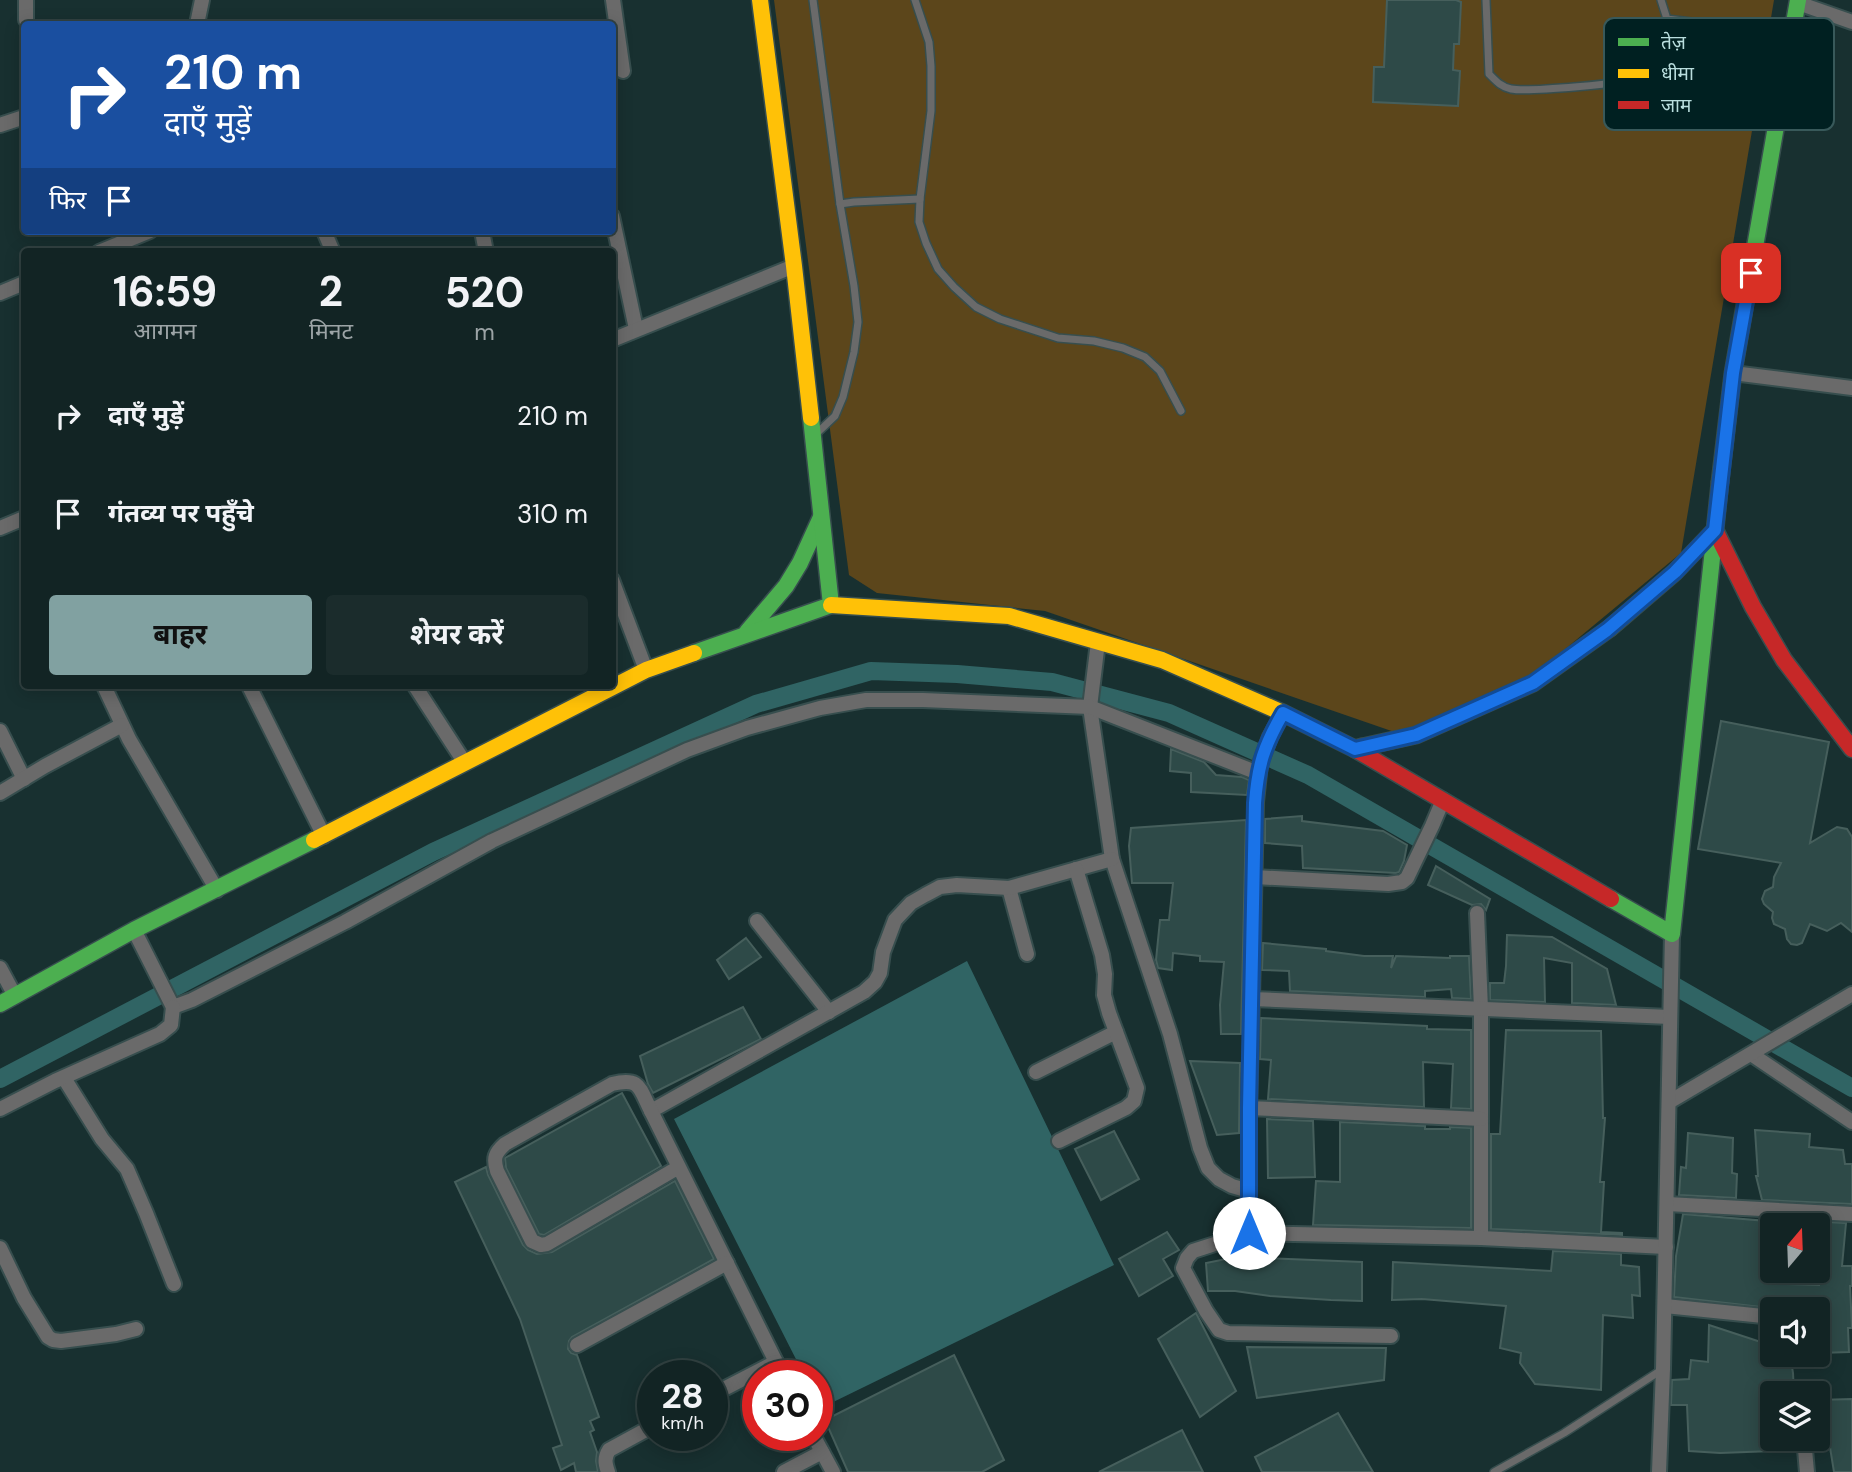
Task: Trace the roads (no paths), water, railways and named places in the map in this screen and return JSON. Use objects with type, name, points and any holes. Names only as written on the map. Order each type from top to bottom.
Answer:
[{"type":"street","points":[[26,0],[26,20]]},
{"type":"street","points":[[198,21],[202,0]]},
{"type":"street","points":[[613,0],[616,21]]},
{"type":"street","points":[[760,0],[831,605]]},
{"type":"street","points":[[1798,2],[1852,22]]},
{"type":"street","points":[[616,21],[623,71]]},
{"type":"street","points":[[0,125],[21,118]]},
{"type":"street","points":[[1659,1472],[1672,934],[1733,373],[1775,130]]},
{"type":"street","points":[[109,248],[139,235]]},
{"type":"street","points":[[616,235],[636,329]]},
{"type":"street","points":[[616,338],[793,266]]},
{"type":"street","points":[[0,293],[21,283]]},
{"type":"street","points":[[1733,373],[1852,388]]},
{"type":"street","points":[[744,636],[786,586],[822,516]]},
{"type":"street","points":[[0,528],[21,519]]},
{"type":"street","points":[[1355,749],[1416,735],[1533,683],[1607,630],[1675,572],[1715,530]]},
{"type":"street","points":[[1715,530],[1784,660],[1852,749]]},
{"type":"street","points":[[616,591],[646,670]]},
{"type":"street","points":[[616,685],[646,670],[831,605],[1009,616],[1162,660],[1283,713],[1355,749],[1672,934]]},
{"type":"street","points":[[1098,642],[1090,702],[1112,859],[1170,1034],[1199,1148],[1208,1168],[1219,1179],[1249,1191]]},
{"type":"street","points":[[105,689],[122,725],[217,890]]},
{"type":"street","points":[[250,689],[324,836]]},
{"type":"street","points":[[417,689],[465,763]]},
{"type":"street","points":[[0,1004],[134,930],[324,836],[609,689]]},
{"type":"street","points":[[170,1001],[191,1000],[345,922],[492,841],[687,750],[747,728],[820,708],[866,700],[1090,702],[1259,769]]},
{"type":"street","points":[[1249,1233],[1249,1108],[1259,769],[1270,737],[1283,713]]},
{"type":"street","points":[[0,793],[122,725]]},
{"type":"street","points":[[0,731],[24,779]]},
{"type":"street","points":[[1255,877],[1388,884],[1402,882],[1407,878],[1422,848],[1443,800]]},
{"type":"street","points":[[651,1111],[864,992],[880,973],[883,952],[895,920],[911,903],[940,887],[1009,887],[1112,859]]},
{"type":"street","points":[[1059,1141],[1126,1108],[1134,1101],[1137,1088],[1104,995],[1102,955],[1076,869]]},
{"type":"street","points":[[1009,887],[1027,954]]},
{"type":"street","points":[[1477,913],[1481,1009],[1481,1238]]},
{"type":"street","points":[[757,921],[829,1012]]},
{"type":"street","points":[[0,1109],[160,1034],[171,1025],[170,1001],[134,930]]},
{"type":"street","points":[[0,968],[15,996]]},
{"type":"street","points":[[1669,1102],[1852,994]]},
{"type":"street","points":[[1252,999],[1670,1017]]},
{"type":"street","points":[[1036,1072],[1116,1032]]},
{"type":"street","points":[[1751,1054],[1852,1122]]},
{"type":"street","points":[[64,1078],[102,1139],[127,1169],[174,1284]]},
{"type":"street","points":[[679,1167],[541,1245],[532,1241],[494,1160],[495,1154],[505,1144],[612,1084],[628,1080],[634,1082],[651,1111],[679,1167],[727,1263],[775,1360]]},
{"type":"street","points":[[1249,1108],[1481,1119]]},
{"type":"street","points":[[1667,1204],[1852,1214]]},
{"type":"street","points":[[1391,1336],[1228,1333],[1219,1330],[1183,1268],[1193,1251],[1249,1233],[1481,1238],[1666,1247]]},
{"type":"street","points":[[0,1248],[24,1298],[52,1340],[61,1341],[136,1329]]},
{"type":"street","points":[[577,1345],[727,1263]]},
{"type":"street","points":[[1665,1306],[1760,1316]]},
{"type":"street","points":[[608,1472],[605,1456],[609,1450],[637,1435]]},
{"type":"street","points":[[1805,1451],[1807,1472]]},
{"type":"street","points":[[784,1472],[822,1452],[833,1472]]},
{"type":"lane","points":[[813,0],[858,322],[843,397],[835,416],[813,437]]},
{"type":"lane","points":[[915,0],[929,42],[931,66],[931,111],[919,222],[938,269],[976,307],[1000,319],[1058,338],[1094,341],[1124,348],[1145,357],[1160,371],[1181,411]]},
{"type":"lane","points":[[1486,0],[1489,74],[1500,85],[1511,89],[1541,89],[1604,84]]},
{"type":"lane","points":[[1661,0],[1667,18]]},
{"type":"lane","points":[[840,204],[920,200]]},
{"type":"lane","points":[[1494,1472],[1564,1433],[1663,1369]]},
{"type":"water","points":[[967,961],[1114,1265],[833,1402],[833,1360],[796,1360],[674,1119]]},
{"type":"waterway","points":[[0,1079],[433,852],[756,704],[871,671],[957,674],[1052,682],[1169,713],[1308,775],[1852,1088]]}]
